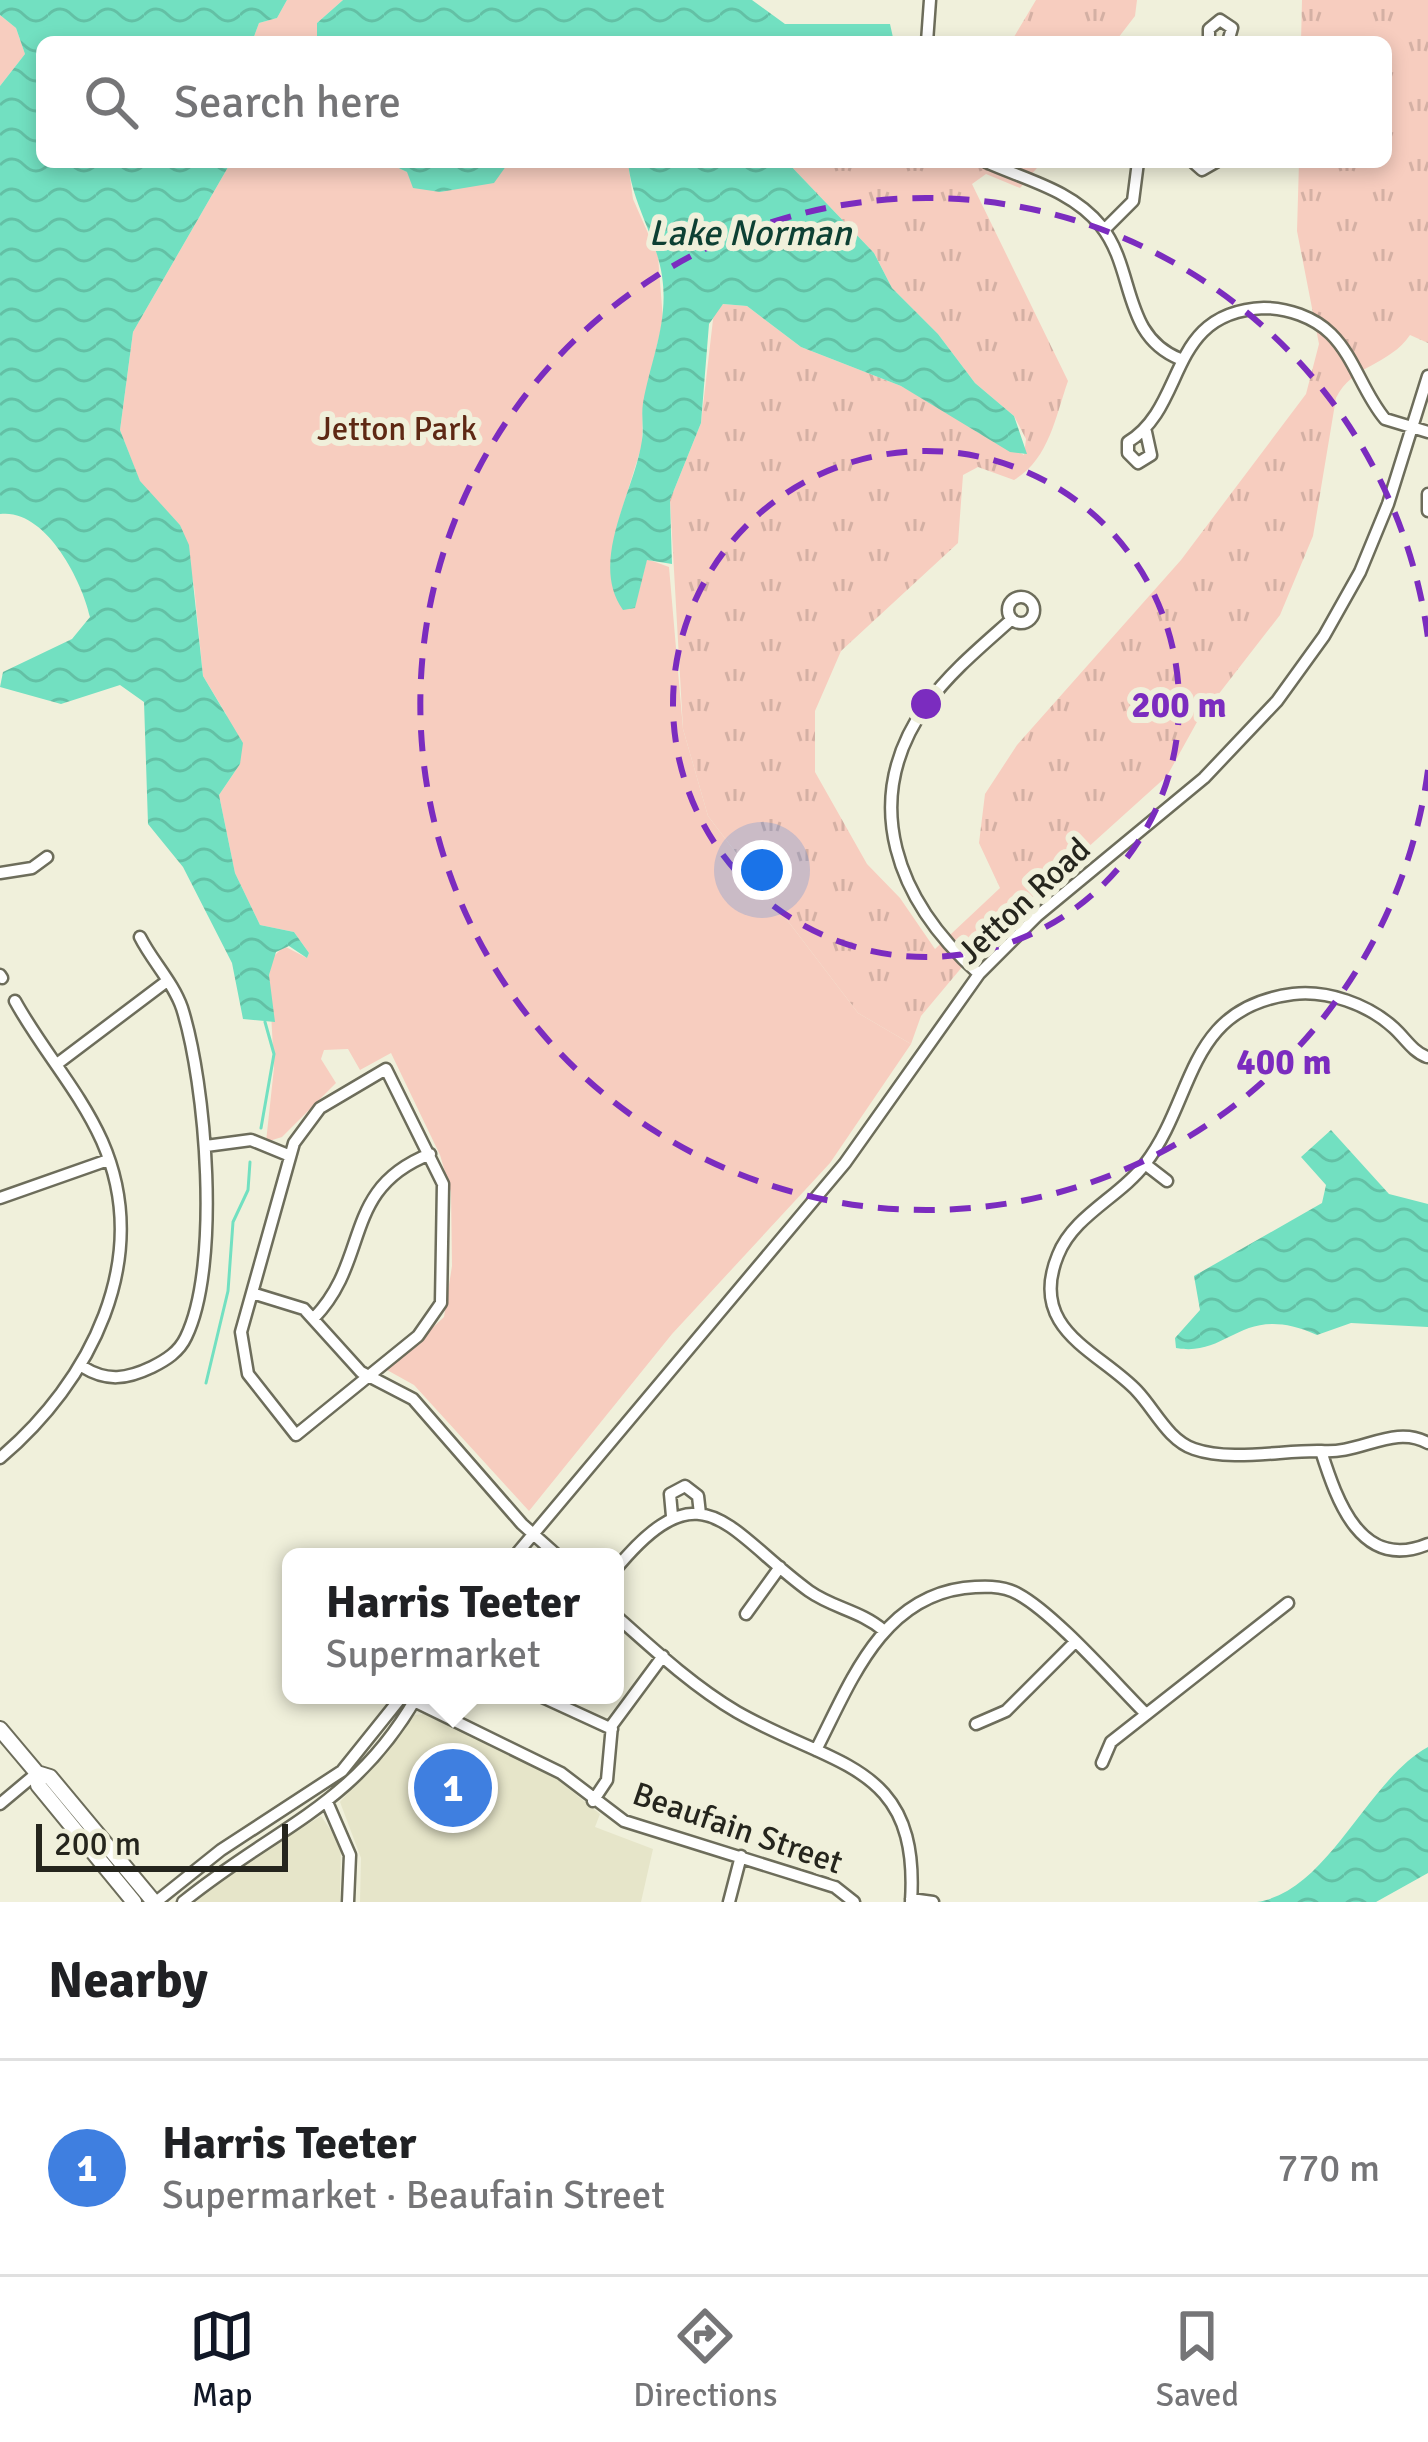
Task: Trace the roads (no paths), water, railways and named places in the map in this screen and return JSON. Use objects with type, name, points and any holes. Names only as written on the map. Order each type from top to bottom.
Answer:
[{"type":"main road","points":[[0,1729],[37,1773],[50,1777],[155,1902]]},
{"type":"main road","points":[[37,1773],[38,1786],[134,1902]]},
{"type":"street","points":[[927,36],[930,0]]},
{"type":"street","points":[[1209,36],[1208,29],[1220,20],[1232,28],[1230,36]]},
{"type":"street","points":[[1000,168],[1067,196],[1104,230],[1117,251],[1142,329],[1162,351],[1180,359]]},
{"type":"street","points":[[1104,230],[1133,201],[1137,168]]},
{"type":"street","points":[[1146,432],[1180,359],[1201,332],[1222,318],[1256,309],[1286,310],[1333,335],[1385,419],[1428,432]]},
{"type":"street","name":"Jetton Road","points":[[521,1548],[844,1163],[979,974],[1037,916],[1204,778],[1277,701],[1360,572],[1428,376]]},
{"type":"street","points":[[1428,494],[1428,512]]},
{"type":"street","points":[[979,974],[932,930],[908,886],[893,828],[894,783],[924,707],[1012,619]]},
{"type":"street","points":[[0,873],[32,868],[47,857]]},
{"type":"street","points":[[82,1367],[107,1378],[129,1375],[170,1357],[186,1338],[205,1231],[206,1146],[187,1026],[140,937]]},
{"type":"street","points":[[57,1064],[167,982]]},
{"type":"street","points":[[1428,1058],[1381,1017],[1344,1000],[1309,993],[1268,1001],[1206,1040],[1145,1165],[1076,1228],[1058,1255],[1053,1288],[1068,1339],[1127,1381],[1174,1436],[1193,1449],[1356,1450],[1405,1435],[1428,1443]]},
{"type":"street","points":[[0,1457],[48,1414],[82,1367],[110,1300],[118,1259],[108,1160],[87,1111],[15,1001]]},
{"type":"street","points":[[386,1069],[430,1154],[445,1205],[441,1303],[418,1336],[296,1435],[255,1386],[243,1361],[242,1332],[288,1155],[320,1108],[386,1069]]},
{"type":"street","points":[[206,1146],[251,1140],[288,1155]]},
{"type":"street","points":[[314,1318],[345,1275],[364,1208],[395,1172],[430,1154]]},
{"type":"street","points":[[0,1198],[108,1160]]},
{"type":"street","points":[[1145,1165],[1167,1181]]},
{"type":"street","points":[[252,1293],[295,1304],[368,1375],[413,1399],[549,1548]]},
{"type":"street","points":[[1322,1451],[1344,1512],[1360,1535],[1391,1550],[1428,1544]]},
{"type":"street","points":[[672,1516],[670,1494],[685,1486],[698,1496],[700,1514]]},
{"type":"street","points":[[624,1559],[648,1530],[672,1516],[700,1514],[735,1528],[813,1594],[865,1616],[883,1630]]},
{"type":"street","points":[[746,1614],[780,1568]]},
{"type":"street","points":[[816,1750],[883,1630],[907,1608],[931,1596],[991,1587],[1021,1596],[1146,1714]]},
{"type":"street","points":[[1102,1763],[1111,1742],[1288,1603]]},
{"type":"street","points":[[624,1623],[737,1712],[872,1780],[895,1804],[910,1838],[911,1900],[933,1902]]},
{"type":"street","points":[[976,1724],[1006,1712],[1073,1644]]},
{"type":"street","points":[[593,1801],[607,1780],[612,1730],[627,1701],[663,1656]]},
{"type":"street","points":[[155,1902],[221,1850],[319,1789],[405,1704]]},
{"type":"street","points":[[183,1902],[243,1856],[328,1803],[377,1759],[408,1704]]},
{"type":"street","name":"Beaufain Street","points":[[426,1704],[562,1773],[593,1801],[656,1835],[741,1856],[846,1891],[854,1902]]},
{"type":"street","points":[[557,1704],[612,1730]]},
{"type":"street","points":[[0,1804],[37,1773]]},
{"type":"street","points":[[319,1789],[350,1855],[348,1902]]},
{"type":"street","points":[[729,1902],[741,1856]]},
{"type":"water","points":[[0,0],[287,0],[277,18],[259,23],[254,36],[36,36],[36,168],[228,168],[133,332],[120,430],[140,481],[180,525],[189,545],[203,676],[243,743],[240,764],[219,795],[235,873],[260,925],[294,932],[309,953],[307,958],[289,946],[276,952],[269,975],[275,1022],[243,1019],[232,963],[183,867],[148,824],[144,702],[120,685],[61,704],[0,687],[3,672],[72,639],[90,617],[70,567],[46,534],[16,515],[0,514],[0,86],[25,54],[16,28],[0,15]]},
{"type":"water","points":[[343,0],[752,0],[785,24],[890,24],[893,36],[317,36],[317,23]]},
{"type":"water","points":[[399,168],[505,168],[494,183],[440,192],[413,188],[407,172]]},
{"type":"water","name":"Lake Norman","points":[[629,168],[793,168],[874,253],[892,288],[938,334],[975,383],[1014,416],[1027,454],[1010,452],[901,386],[801,347],[747,306],[723,304],[709,324],[701,423],[670,500],[672,564],[647,560],[635,608],[623,610],[613,591],[612,548],[638,460],[643,403],[664,293],[659,261]]},
{"type":"water","points":[[1331,1130],[1389,1194],[1428,1204],[1428,1327],[1351,1323],[1317,1335],[1270,1324],[1210,1345],[1176,1348],[1175,1338],[1200,1310],[1194,1276],[1322,1203],[1326,1185],[1301,1157]]},
{"type":"water","points":[[1428,1747],[1428,1873],[1376,1902],[1257,1902],[1282,1894],[1305,1878],[1385,1784]]},
{"type":"waterway","points":[[261,1128],[274,1054],[265,1022]]},
{"type":"waterway","points":[[206,1383],[228,1291],[233,1222],[248,1190],[250,1162]]},
{"type":"place","name":"Harris Teeter","points":[[453,1788]]},
{"type":"park label","name":"Jetton Park","points":[[397,428]]}]
